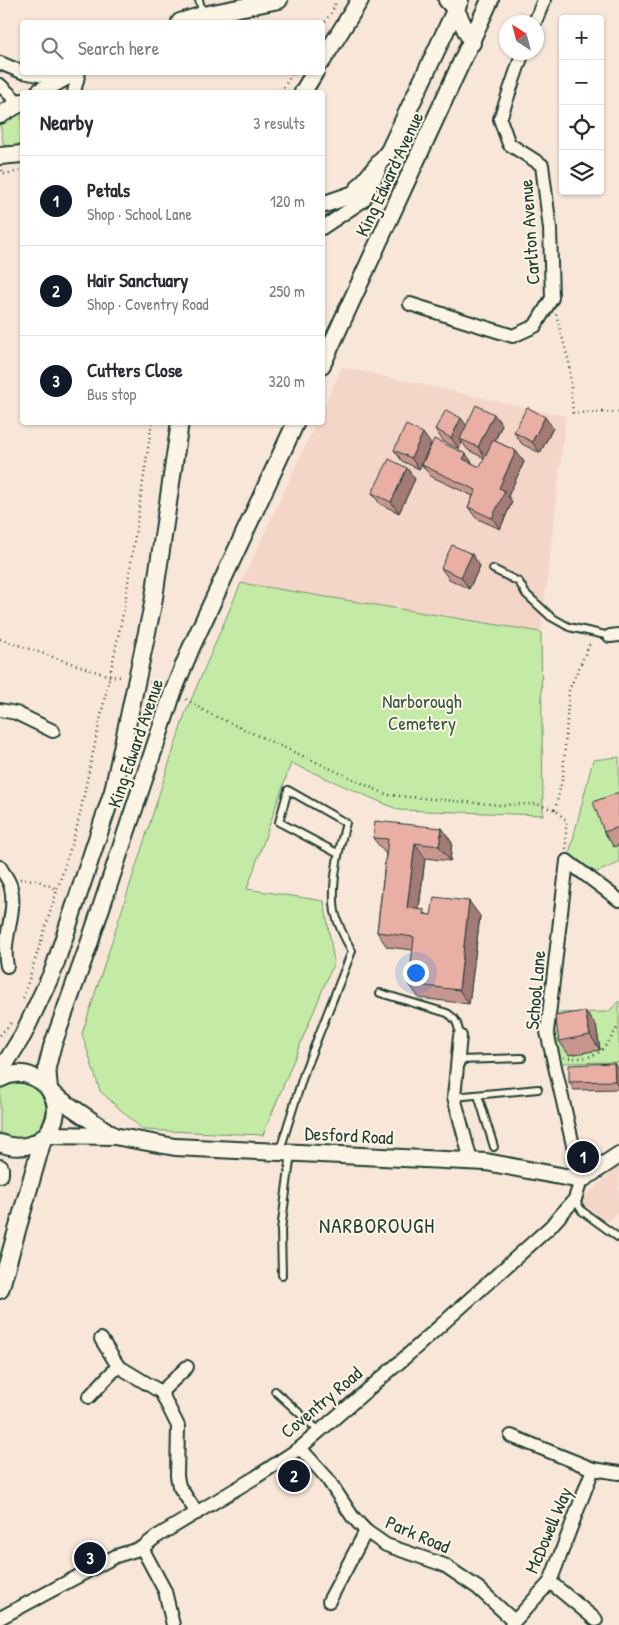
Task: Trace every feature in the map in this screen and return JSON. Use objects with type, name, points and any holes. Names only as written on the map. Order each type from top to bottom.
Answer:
[{"type":"main road","points":[[183,20],[201,7],[279,0]]},
{"type":"main road","points":[[325,56],[360,0]]},
{"type":"main road","name":"King Edward Avenue","points":[[325,358],[472,43],[490,0]]},
{"type":"main road","points":[[454,3],[472,43]]},
{"type":"main road","name":"King Edward Avenue","points":[[325,204],[354,194],[389,151],[454,3]]},
{"type":"main road","points":[[41,90],[69,75]]},
{"type":"main road","points":[[304,90],[313,75]]},
{"type":"main road","points":[[0,115],[20,105]]},
{"type":"main road","points":[[0,156],[20,154]]},
{"type":"main road","name":"King Edward Avenue","points":[[0,1072],[23,1035],[53,971],[113,791],[152,604],[180,425]]},
{"type":"main road","name":"King Edward Avenue","points":[[0,1290],[45,1137],[56,1115],[47,1067],[52,1047],[88,947],[173,692],[191,648],[295,425]]},
{"type":"main road","points":[[0,1079],[16,1073],[29,1075],[40,1080],[50,1091]]},
{"type":"main road","name":"Desford Road","points":[[50,1091],[114,1136]]},
{"type":"main road","name":"Desford Road","points":[[45,1137],[114,1136],[175,1147],[486,1162],[581,1180]]},
{"type":"main road","points":[[0,1143],[10,1147],[22,1148],[45,1137]]},
{"type":"main road","points":[[581,1180],[619,1155]]},
{"type":"main road","points":[[0,1168],[0,1174]]},
{"type":"street","points":[[538,15],[544,0]]},
{"type":"street","name":"Carlton Avenue","points":[[410,304],[513,336],[535,326],[552,298],[550,229],[542,165],[509,144],[500,120],[520,60]]},
{"type":"street","points":[[0,63],[20,71]]},
{"type":"street","points":[[39,75],[60,79]]},
{"type":"street","points":[[74,90],[78,75]]},
{"type":"street","points":[[0,85],[20,102]]},
{"type":"street","points":[[325,226],[364,200],[389,151]]},
{"type":"street","points":[[0,710],[16,712],[53,731]]},
{"type":"street","points":[[567,861],[619,900]]},
{"type":"street","name":"School Lane","points":[[567,861],[547,1032],[581,1180]]},
{"type":"street","points":[[0,867],[11,888],[10,923],[5,947],[7,966]]},
{"type":"street","points":[[460,1036],[454,1097],[471,1161]]},
{"type":"street","name":"Coventry Road","points":[[0,1618],[116,1556],[142,1548],[156,1537],[300,1448],[402,1361],[536,1239],[575,1198],[581,1180]]},
{"type":"street","points":[[101,1338],[118,1366],[161,1392],[178,1426],[177,1476],[180,1486],[197,1513]]},
{"type":"street","points":[[88,1397],[118,1366]]},
{"type":"street","points":[[161,1392],[187,1367]]},
{"type":"street","points":[[511,1436],[593,1469],[619,1473]]},
{"type":"street","name":"Park Road","points":[[300,1448],[326,1478],[352,1516],[366,1531],[386,1545],[444,1565],[478,1588],[512,1623]]},
{"type":"street","name":"McDowell Way","points":[[512,1623],[550,1582],[593,1469]]},
{"type":"street","points":[[329,1600],[366,1531]]},
{"type":"street","points":[[142,1548],[165,1591],[173,1625]]},
{"type":"street","points":[[550,1582],[596,1620]]},
{"type":"lane","points":[[493,568],[519,582],[526,594],[551,617],[569,627],[614,635]]},
{"type":"lane","points":[[282,1275],[281,1230],[285,1151],[305,1070],[352,952],[340,930],[335,911],[337,853],[346,823],[288,790],[278,822],[337,853]]},
{"type":"lane","points":[[380,993],[454,1017],[458,1024],[460,1036]]},
{"type":"lane","points":[[458,1060],[522,1058]]},
{"type":"lane","points":[[454,1097],[538,1089]]},
{"type":"lane","points":[[478,1094],[494,1147]]},
{"type":"lane","points":[[575,1198],[582,1211],[619,1238]]},
{"type":"lane","points":[[275,1391],[319,1431]]},
{"type":"path","points":[[325,20],[336,0]]},
{"type":"path","points":[[282,90],[292,75]]},
{"type":"path","points":[[552,298],[569,362],[574,413],[619,412]]},
{"type":"path","points":[[22,999],[77,826],[124,609],[152,425]]},
{"type":"path","points":[[555,810],[563,776],[569,690],[593,638],[614,635]]},
{"type":"path","points":[[0,640],[109,676],[138,678],[173,692],[204,711],[388,795],[500,805],[537,804],[555,810],[566,820],[567,861]]},
{"type":"path","points":[[15,878],[36,880],[57,889]]},
{"type":"path","points":[[0,1035],[16,1018]]},
{"type":"path","points":[[553,1057],[585,1059],[600,1054],[619,1026]]},
{"type":"shaded area","points":[[342,367],[566,416],[541,632],[241,583],[315,425],[325,425],[325,404]]},
{"type":"shaded area","points":[[619,1166],[619,1210],[608,1222],[579,1201]]},
{"type":"green space","points":[[20,112],[20,145],[4,146],[0,124]]},
{"type":"green space","name":"Narborough Cemetery","points":[[241,583],[541,632],[543,815],[399,810],[291,763],[247,889],[324,901],[334,962],[263,1135],[143,1130],[100,1091],[82,1034],[185,714]]},
{"type":"green space","points":[[619,757],[619,863],[597,872],[575,862],[569,855],[593,760]]},
{"type":"green space","points":[[619,1001],[619,1062],[559,1063],[552,1013],[608,1012]]},
{"type":"green space","points":[[20,1081],[35,1088],[43,1098],[46,1110],[43,1121],[36,1131],[26,1137],[14,1138],[0,1133],[0,1087]]},
{"type":"building","points":[[476,405],[494,414],[478,447],[460,439]]},
{"type":"building","points":[[527,407],[545,417],[532,442],[514,432]]},
{"type":"building","points":[[446,410],[461,418],[451,438],[435,429]]},
{"type":"building","points":[[406,425],[423,433],[411,458],[394,450]]},
{"type":"building","points":[[434,439],[466,454],[463,459],[480,467],[493,440],[516,451],[499,488],[505,491],[492,518],[468,507],[476,490],[422,465]]},
{"type":"building","points":[[389,459],[407,468],[391,502],[372,493]]},
{"type":"building","points":[[452,545],[472,554],[461,577],[441,568]]},
{"type":"building","points":[[619,792],[619,827],[604,832],[593,802]]},
{"type":"building","points":[[375,821],[442,828],[439,846],[415,843],[407,908],[425,910],[424,914],[431,915],[434,897],[469,901],[459,990],[409,984],[414,937],[377,932],[388,839],[373,838]]},
{"type":"building","points":[[585,1011],[590,1035],[559,1041],[555,1016]]},
{"type":"building","points":[[614,1063],[615,1081],[569,1082],[569,1065]]},
{"type":"place","name":"Petals","points":[[583,1157]]},
{"type":"place","name":"Hair Sanctuary","points":[[294,1476]]},
{"type":"place","name":"Cutters Close","points":[[90,1558]]},
{"type":"district","name":"NARBOROUGH","points":[[377,1225]]}]
